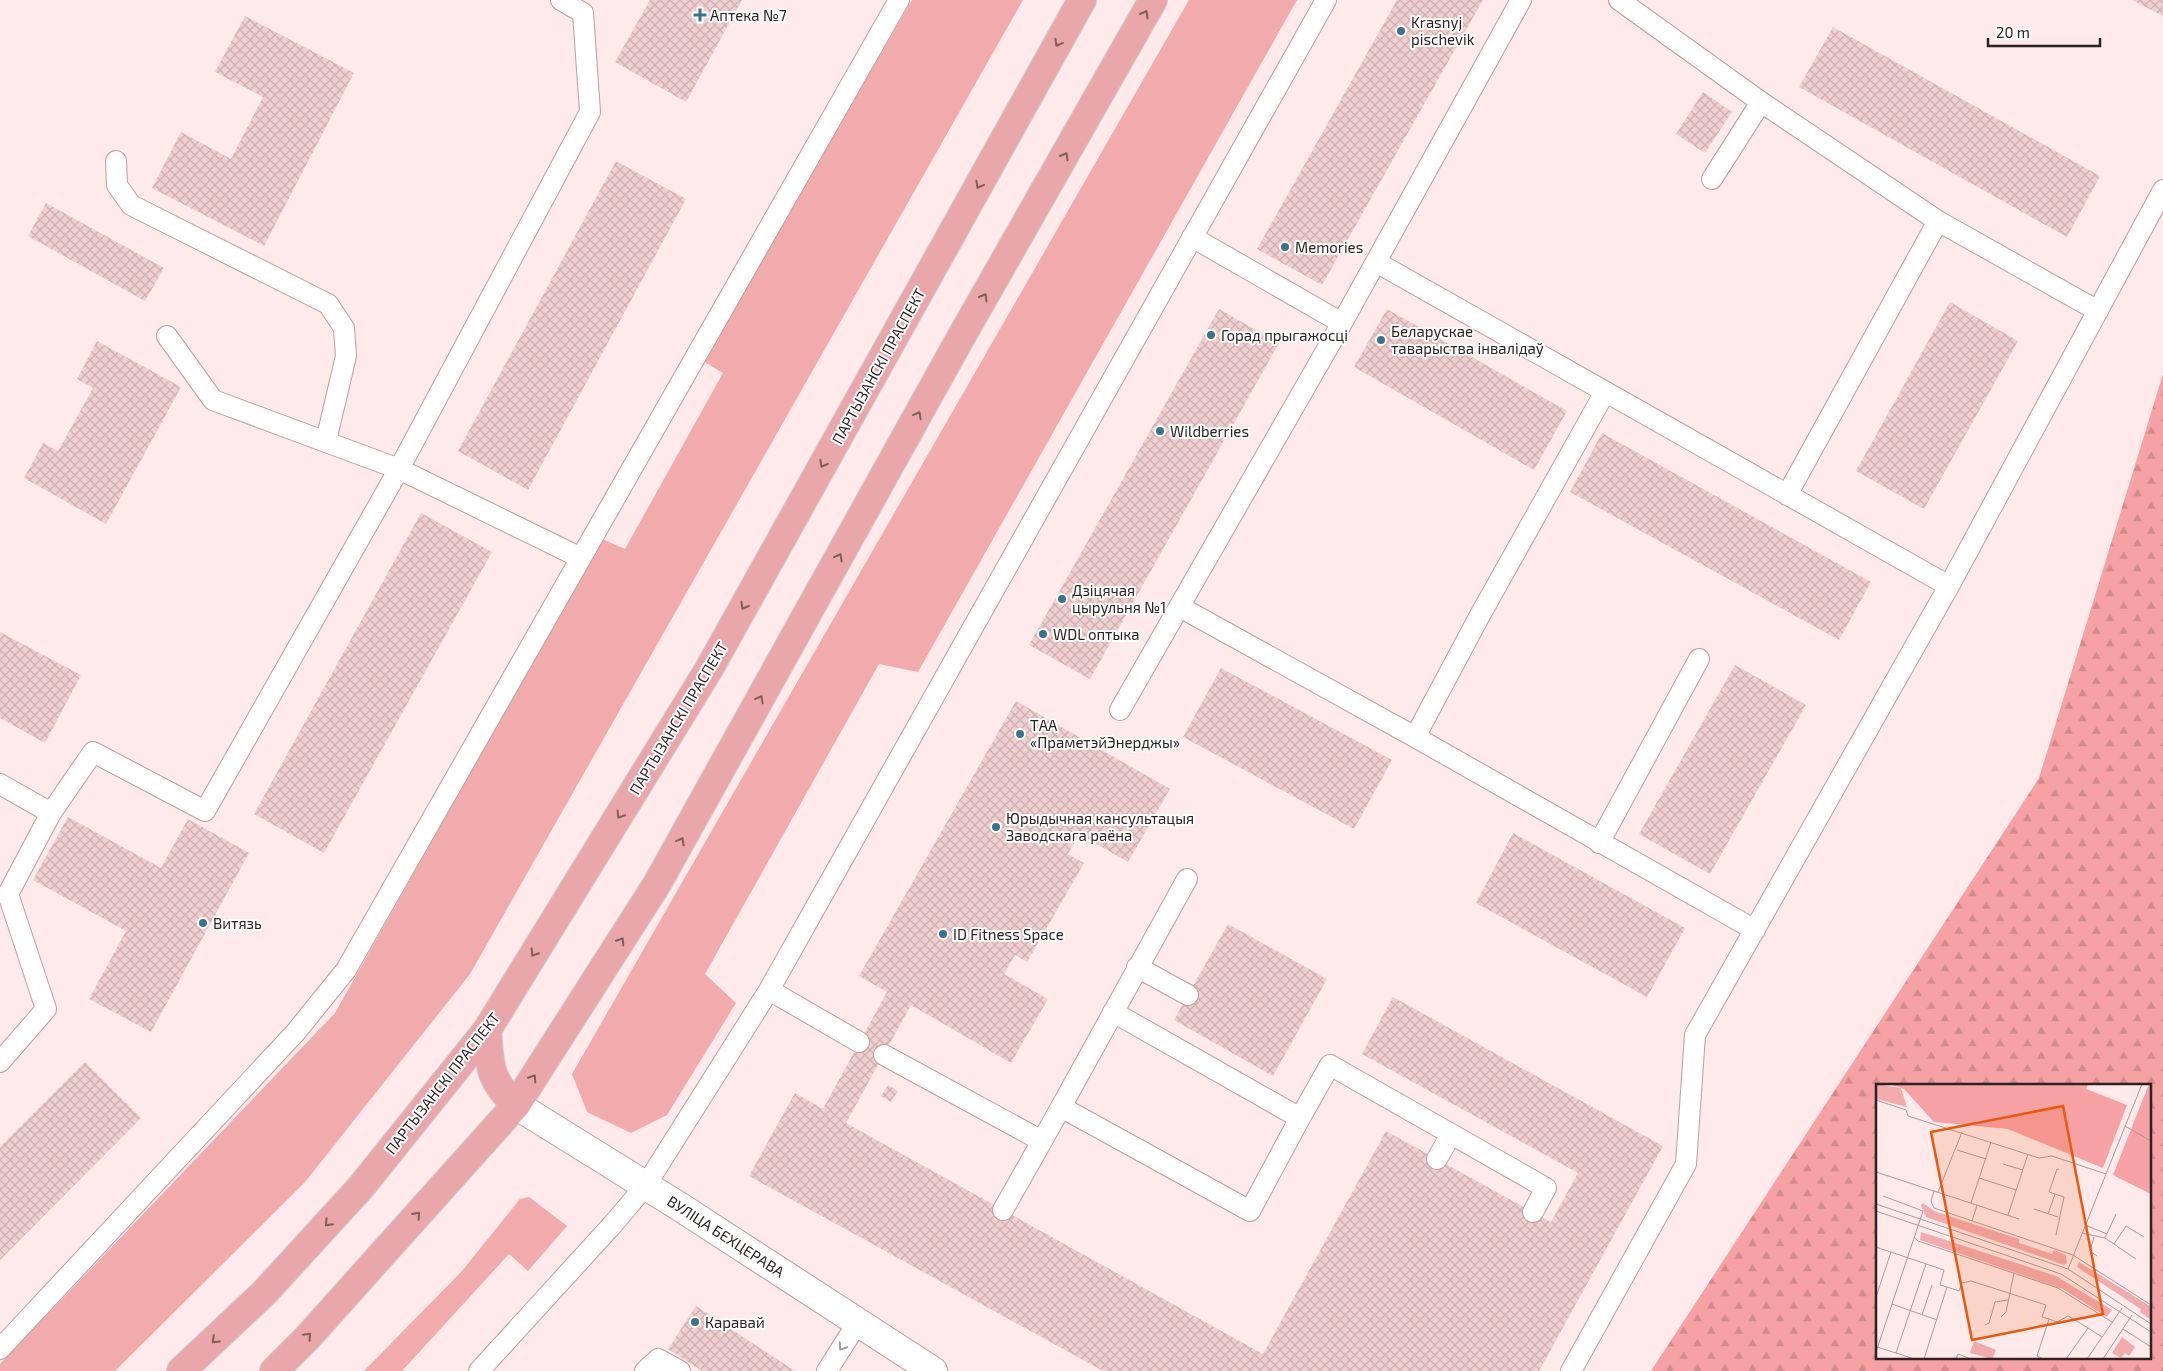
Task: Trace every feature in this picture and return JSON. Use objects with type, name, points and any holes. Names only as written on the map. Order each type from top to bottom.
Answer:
[{"type":"main road","name":"ПАРТЫЗАНСКІ ПРАСПЕКТ","points":[[181,1371],[264,1293],[361,1188],[487,1030],[709,669],[1082,0]]},
{"type":"main road","points":[[274,1371],[308,1337],[516,1105],[657,884],[960,339],[1153,0]]},
{"type":"main road","points":[[487,1030],[490,1069],[502,1092],[516,1105]]},
{"type":"street","name":"ВУЛІЦА БЕХЦЕРАВА","points":[[516,1105],[646,1185],[929,1370]]},
{"type":"lane","points":[[0,1062],[46,1009],[8,894],[52,813],[93,752],[204,810],[399,469],[590,112],[583,13],[560,0]]},
{"type":"lane","points":[[0,1349],[295,1033],[346,970],[900,0]]},
{"type":"lane","points":[[479,1371],[646,1185],[769,990],[1326,0]]},
{"type":"lane","points":[[1120,710],[1342,323],[1521,0]]},
{"type":"lane","points":[[1619,0],[1761,102],[1938,221],[2098,311]]},
{"type":"lane","points":[[1712,179],[1761,102]]},
{"type":"lane","points":[[116,161],[117,185],[131,205],[328,304],[344,328],[346,356],[326,441]]},
{"type":"lane","points":[[1571,1371],[1686,1164],[1695,1035],[1949,586],[2163,190]]},
{"type":"lane","points":[[1787,495],[1938,221]]},
{"type":"lane","points":[[1192,237],[1342,323]]},
{"type":"lane","points":[[1376,262],[1949,586]]},
{"type":"lane","points":[[167,336],[213,400],[399,469],[581,558]]},
{"type":"lane","points":[[1415,737],[1605,392]]},
{"type":"lane","points":[[1180,607],[1415,737],[1755,930]]},
{"type":"lane","points":[[1599,843],[1699,659]]},
{"type":"lane","points":[[0,784],[52,813]]},
{"type":"lane","points":[[1003,1210],[1187,879]]},
{"type":"lane","points":[[1138,967],[1188,995]]},
{"type":"lane","points":[[769,990],[860,1042]]},
{"type":"lane","points":[[1113,1012],[1300,1118]]},
{"type":"lane","points":[[884,1055],[1042,1141]]},
{"type":"lane","points":[[1061,1107],[1250,1211],[1330,1065],[1546,1188],[1533,1212]]},
{"type":"lane","points":[[1436,1159],[1451,1134]]},
{"type":"lane","points":[[826,1371],[858,1322]]},
{"type":"lane","points":[[645,1371],[658,1359],[680,1371]]},
{"type":"shaded area","points":[[912,0],[1023,0],[470,974],[305,1182],[115,1371],[0,1371],[0,1364],[335,1013],[602,539],[625,549],[723,373],[703,361]]},
{"type":"shaded area","points":[[1189,0],[1297,0],[918,672],[879,664],[705,974],[736,1003],[667,1115],[631,1133],[587,1112],[572,1074]]},
{"type":"shaded area","points":[[529,1197],[567,1226],[528,1271],[509,1254],[402,1371],[364,1371],[462,1271],[520,1199]]},
{"type":"green space","points":[[2163,374],[2163,1371],[1651,1371],[2039,778]]},
{"type":"building","points":[[650,0],[742,0],[686,102],[615,62]]},
{"type":"building","points":[[1397,0],[1483,0],[1322,285],[1257,249]]},
{"type":"building","points":[[2132,0],[2163,0],[2163,16]]},
{"type":"building","points":[[245,16],[354,73],[264,246],[152,188],[181,132],[231,159],[263,97],[215,72]]},
{"type":"building","points":[[1833,27],[2100,176],[2067,237],[1799,87]]},
{"type":"building","points":[[1703,92],[1732,112],[1705,153],[1676,134]]},
{"type":"building","points":[[616,161],[686,199],[528,490],[458,451]]},
{"type":"building","points":[[46,203],[164,268],[145,301],[28,236]]},
{"type":"building","points":[[1950,302],[2018,341],[1924,509],[1856,471]]},
{"type":"building","points":[[1219,309],[1279,343],[1090,679],[1029,645]]},
{"type":"building","points":[[1387,309],[1567,411],[1534,470],[1354,367]]},
{"type":"building","points":[[97,341],[181,387],[106,524],[24,478],[43,443],[58,451],[93,388],[77,379]]},
{"type":"building","points":[[1602,433],[1871,582],[1839,640],[1570,492]]},
{"type":"building","points":[[421,513],[492,552],[324,853],[254,814]]},
{"type":"building","points":[[0,632],[81,675],[45,743],[0,718]]},
{"type":"building","points":[[1735,665],[1806,705],[1710,874],[1639,834]]},
{"type":"building","points":[[1221,668],[1392,760],[1354,829],[1183,737]]},
{"type":"building","points":[[1016,701],[1170,789],[1128,862],[1079,834],[1068,854],[1084,863],[1027,962],[1015,955],[1004,974],[1048,999],[1011,1063],[911,1005],[846,1123],[1263,1354],[1386,1131],[1551,1222],[1578,1173],[1362,1054],[1393,997],[1663,1146],[1539,1371],[1103,1371],[749,1176],[795,1093],[823,1109],[887,992],[859,976]]},
{"type":"building","points":[[68,817],[161,868],[188,819],[249,853],[151,1032],[89,999],[126,931],[33,880]]},
{"type":"building","points":[[1513,833],[1685,928],[1647,997],[1476,903]]},
{"type":"building","points":[[1228,924],[1327,979],[1273,1076],[1174,1020]]},
{"type":"building","points":[[85,1062],[141,1118],[0,1260],[0,1147]]},
{"type":"building","points":[[888,1085],[898,1091],[891,1102],[881,1096]]},
{"type":"building","points":[[696,1306],[795,1371],[702,1371],[668,1349]]},
{"type":"place","name":"Аптека №7","points":[[700,15]]},
{"type":"place","name":"Krasnyj pischevik","points":[[1401,31]]},
{"type":"place","name":"Memories","points":[[1285,247]]},
{"type":"place","name":"Горад прыгажосці","points":[[1211,335]]},
{"type":"place","name":"Беларускае таварыства інвалідаў","points":[[1381,340]]},
{"type":"place","name":"Wildberries","points":[[1160,431]]},
{"type":"place","name":"Дзіцячая цырульня №1","points":[[1062,599]]},
{"type":"place","name":"WDL оптыка","points":[[1043,634]]},
{"type":"place","name":"ТАА «ПраметэйЭнерджы»","points":[[1020,734]]},
{"type":"place","name":"Юрыдычная кансультацыя Заводскага раёна","points":[[996,827]]},
{"type":"place","name":"Витязь","points":[[203,923]]},
{"type":"place","name":"ID Fitness Space","points":[[943,934]]},
{"type":"place","name":"Каравай","points":[[695,1322]]}]
